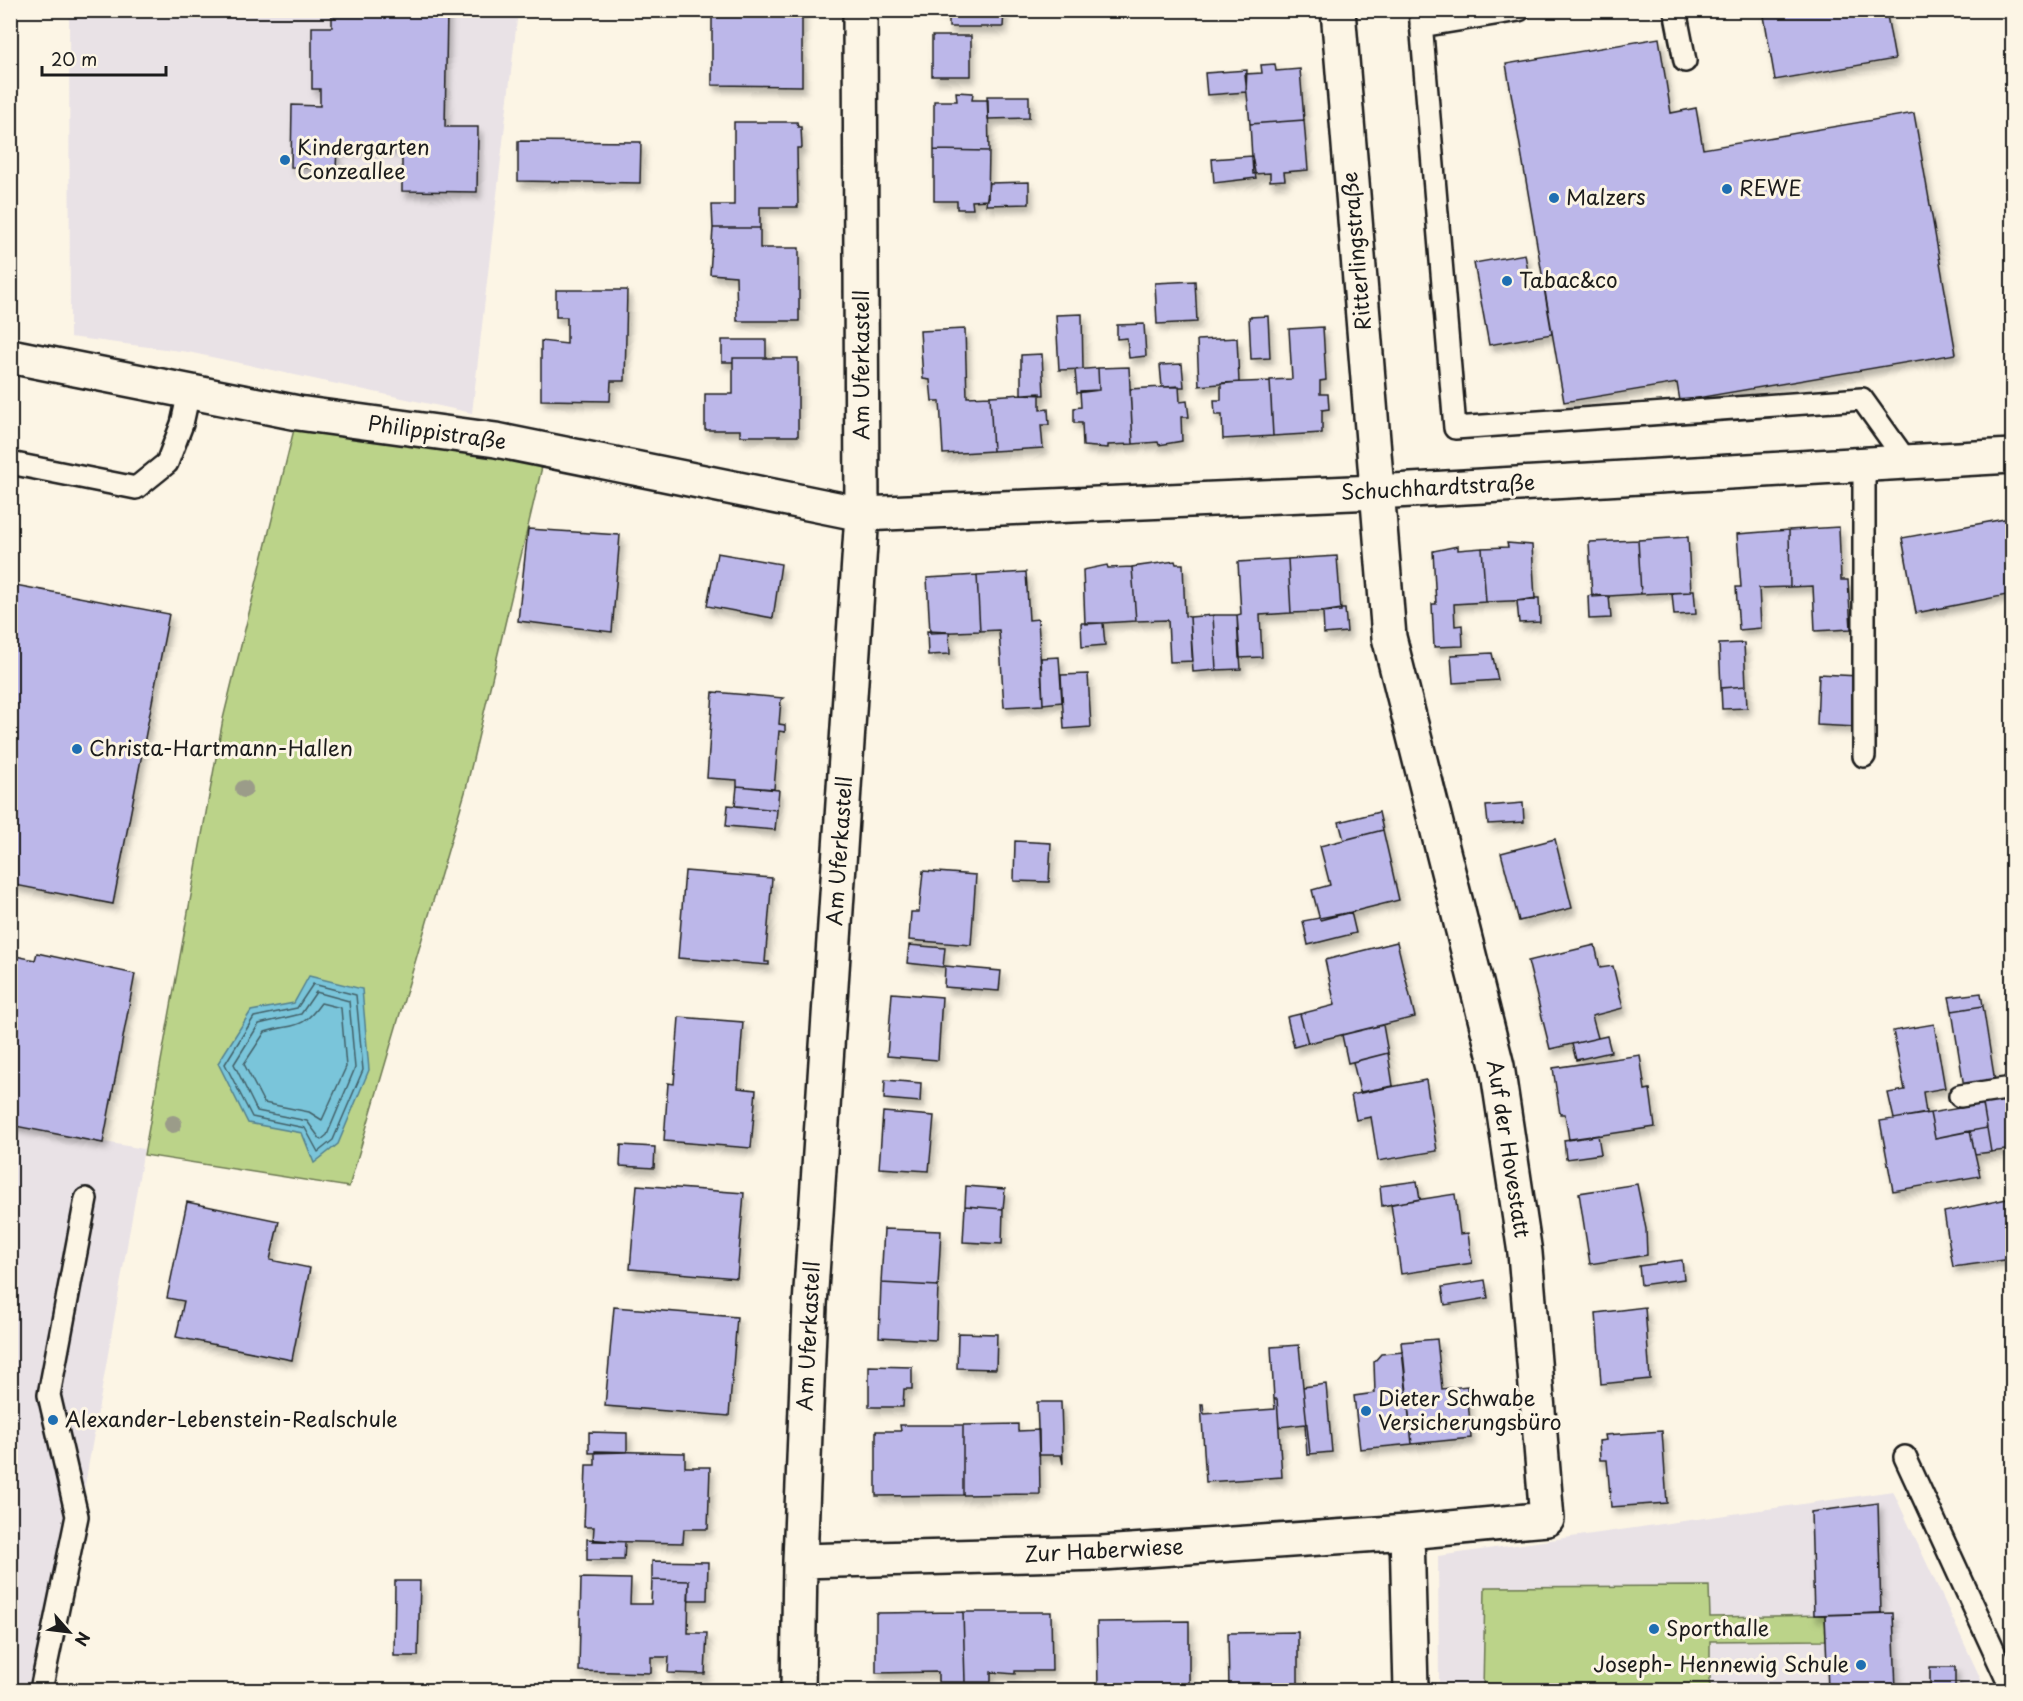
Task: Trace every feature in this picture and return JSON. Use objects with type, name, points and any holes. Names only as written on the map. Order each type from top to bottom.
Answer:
[{"type":"street","name":"Am Uferkastell","points":[[798,1690],[800,1561],[810,1305],[862,514],[860,10]]},
{"type":"street","name":"Ritterlingstraße","points":[[1338,10],[1376,492]]},
{"type":"street","name":"Philippistraße","points":[[10,357],[298,413],[496,441],[862,514]]},
{"type":"street","name":"Schuchhardtstraße","points":[[862,514],[1376,492],[2013,456]]},
{"type":"street","name":"Auf der Hovestatt","points":[[1376,492],[1389,637],[1497,1066],[1525,1253],[1547,1519],[1407,1532]]},
{"type":"street","name":"Zur Haberwiese","points":[[800,1561],[1102,1553],[1407,1532]]},
{"type":"street","points":[[1407,1532],[1411,1690]]},
{"type":"lane","points":[[1519,10],[1420,18],[1455,428],[1862,399],[1907,462]]},
{"type":"lane","points":[[1675,10],[1685,61]]},
{"type":"lane","points":[[10,463],[136,488],[166,463],[182,424],[189,392]]},
{"type":"lane","points":[[1864,464],[1864,756]]},
{"type":"lane","points":[[1960,1096],[2013,1089]]},
{"type":"lane","points":[[41,1690],[77,1516],[49,1395],[86,1199]]},
{"type":"lane","points":[[1905,1457],[2012,1690]]},
{"type":"shaded area","name":"Kindergarten Conzeallee","points":[[69,11],[518,11],[472,413],[188,352],[70,337]]},
{"type":"shaded area","name":"Alexander-Lebenstein-Realschule","points":[[10,1125],[144,1149],[49,1690],[11,1690]]},
{"type":"shaded area","points":[[1893,1491],[1986,1690],[1439,1690],[1438,1556]]},
{"type":"green space","points":[[298,413],[546,450],[466,789],[349,1187],[144,1155],[223,719]]},
{"type":"green space","name":"Sporthalle","points":[[1709,1586],[1710,1617],[1825,1615],[1826,1640],[1710,1641],[1710,1690],[1483,1690],[1485,1587]]},
{"type":"water","points":[[309,976],[362,989],[369,1070],[338,1144],[314,1163],[302,1133],[248,1123],[218,1063],[251,1011],[294,1003]]},
{"type":"building","points":[[325,10],[447,10],[445,127],[478,127],[477,192],[402,191],[402,149],[337,148],[336,168],[291,167],[292,105],[320,106],[320,89],[312,89],[312,27],[332,27],[332,11]]},
{"type":"building","points":[[712,10],[802,10],[802,86],[712,85]]},
{"type":"building","points":[[1004,10],[1003,27],[949,27],[949,12],[934,11]]},
{"type":"building","points":[[1763,10],[1886,10],[1895,59],[1775,80]]},
{"type":"building","points":[[932,36],[971,36],[971,76],[932,76]]},
{"type":"building","name":"REWE","points":[[1659,38],[1671,113],[1696,108],[1703,149],[1914,113],[1956,354],[1680,401],[1677,383],[1564,402],[1506,64]]},
{"type":"building","points":[[1275,64],[1276,71],[1300,69],[1304,120],[1250,124],[1245,74],[1262,73],[1261,65]]},
{"type":"building","points":[[1247,70],[1246,92],[1207,95],[1205,73]]},
{"type":"building","points":[[956,92],[973,93],[972,100],[988,100],[989,151],[934,150],[934,101],[957,101]]},
{"type":"building","points":[[987,96],[1029,96],[1029,118],[988,119]]},
{"type":"building","points":[[1304,120],[1308,170],[1284,172],[1285,180],[1270,181],[1270,173],[1253,174],[1250,124]]},
{"type":"building","points":[[734,122],[797,122],[798,127],[801,127],[802,148],[797,148],[798,207],[760,207],[760,228],[713,228],[712,205],[734,205]]},
{"type":"building","points":[[518,141],[641,142],[640,183],[518,181]]},
{"type":"building","points":[[934,150],[989,151],[988,200],[972,201],[973,209],[957,209],[957,201],[934,201]]},
{"type":"building","points":[[1252,156],[1256,178],[1214,183],[1212,159]]},
{"type":"building","points":[[1029,182],[1029,204],[986,205],[989,183]]},
{"type":"building","points":[[713,228],[760,228],[760,248],[799,248],[799,321],[737,321],[736,276],[710,274]]},
{"type":"building","points":[[1525,254],[1531,290],[1544,288],[1552,334],[1489,345],[1474,263]]},
{"type":"building","points":[[1195,281],[1197,322],[1157,324],[1155,283]]},
{"type":"building","points":[[556,290],[627,290],[625,381],[611,381],[610,401],[541,400],[541,341],[567,344],[567,317],[556,317]]},
{"type":"building","points":[[1082,314],[1083,369],[1059,370],[1056,315]]},
{"type":"building","points":[[1268,316],[1270,358],[1251,359],[1249,317]]},
{"type":"building","points":[[1144,324],[1146,356],[1129,358],[1127,338],[1117,339],[1117,325]]},
{"type":"building","points":[[1323,327],[1326,380],[1320,381],[1320,394],[1328,394],[1329,409],[1322,410],[1322,433],[1273,436],[1270,380],[1292,379],[1289,329]]},
{"type":"building","points":[[965,329],[967,397],[990,396],[993,451],[943,454],[940,401],[932,401],[930,380],[923,379],[920,331]]},
{"type":"building","points":[[1237,338],[1239,382],[1199,386],[1197,340]]},
{"type":"building","points":[[722,340],[766,340],[766,358],[733,358],[733,362],[722,362]]},
{"type":"building","points":[[1042,354],[1044,395],[1021,394],[1021,355]]},
{"type":"building","points":[[733,358],[798,358],[798,436],[740,436],[740,430],[705,430],[705,394],[733,394]]},
{"type":"building","points":[[1182,364],[1184,387],[1162,387],[1160,365]]},
{"type":"building","points":[[1129,367],[1133,444],[1108,445],[1108,448],[1083,446],[1082,423],[1074,423],[1074,408],[1081,407],[1080,391],[1099,390],[1098,368]]},
{"type":"building","points":[[1098,368],[1099,390],[1077,393],[1075,370]]},
{"type":"building","points":[[1270,381],[1273,436],[1223,439],[1222,415],[1215,415],[1214,400],[1221,400],[1221,383]]},
{"type":"building","points":[[1179,386],[1180,402],[1187,401],[1189,417],[1181,417],[1182,441],[1159,445],[1158,442],[1133,444],[1130,389]]},
{"type":"building","points":[[1040,393],[1040,410],[1048,409],[1049,425],[1041,425],[1043,448],[993,451],[990,396]]},
{"type":"building","points":[[2010,518],[2012,594],[1916,613],[1902,538]]},
{"type":"building","points":[[1839,527],[1841,580],[1848,580],[1851,629],[1815,631],[1813,586],[1790,587],[1789,530]]},
{"type":"building","points":[[528,529],[620,535],[612,632],[518,621]]},
{"type":"building","points":[[1789,530],[1790,587],[1759,588],[1761,628],[1739,630],[1736,587],[1741,587],[1737,534]]},
{"type":"building","points":[[1688,537],[1691,592],[1641,594],[1638,540]]},
{"type":"building","points":[[1638,540],[1641,594],[1592,597],[1589,542]]},
{"type":"building","points":[[1507,543],[1532,545],[1535,600],[1486,602],[1482,548],[1508,547]]},
{"type":"building","points":[[1458,546],[1458,550],[1482,548],[1486,602],[1454,604],[1455,626],[1462,625],[1463,646],[1434,647],[1432,604],[1436,604],[1433,551]]},
{"type":"building","points":[[717,553],[781,564],[773,618],[707,606]]},
{"type":"building","points":[[1337,556],[1341,611],[1291,613],[1288,559]]},
{"type":"building","points":[[1288,559],[1291,613],[1260,615],[1262,657],[1239,658],[1237,615],[1241,614],[1238,562]]},
{"type":"building","points":[[1175,561],[1176,564],[1183,564],[1185,616],[1190,617],[1193,661],[1170,662],[1168,620],[1136,621],[1132,567]]},
{"type":"building","points":[[1107,565],[1108,568],[1132,567],[1136,621],[1085,624],[1083,570]]},
{"type":"building","points":[[1026,572],[1029,620],[1038,619],[1043,705],[1004,707],[999,630],[980,631],[977,575]]},
{"type":"building","points":[[977,575],[980,631],[930,633],[927,578]]},
{"type":"building","name":"Christa-Hartmann-Hallen","points":[[10,584],[169,614],[113,904],[10,884]]},
{"type":"building","points":[[1690,590],[1694,590],[1696,614],[1674,615],[1672,593],[1691,592]]},
{"type":"building","points":[[1588,596],[1609,596],[1611,618],[1589,619]]},
{"type":"building","points":[[1539,598],[1540,622],[1519,623],[1517,601]]},
{"type":"building","points":[[1345,609],[1347,632],[1324,634],[1323,612]]},
{"type":"building","points":[[1213,615],[1237,615],[1241,669],[1216,670]]},
{"type":"building","points":[[1213,615],[1216,670],[1193,672],[1190,617]]},
{"type":"building","points":[[1081,623],[1103,623],[1105,645],[1082,647]]},
{"type":"building","points":[[927,631],[949,632],[950,654],[928,655]]},
{"type":"building","points":[[1744,643],[1746,686],[1721,688],[1719,644]]},
{"type":"building","points":[[1492,653],[1498,680],[1453,683],[1451,655]]},
{"type":"building","points":[[1059,657],[1062,702],[1043,704],[1041,658]]},
{"type":"building","points":[[1088,674],[1091,727],[1064,729],[1061,675]]},
{"type":"building","points":[[1819,674],[1859,676],[1857,727],[1817,725]]},
{"type":"building","points":[[1746,686],[1747,708],[1722,709],[1721,688]]},
{"type":"building","points":[[713,692],[784,698],[781,700],[779,724],[785,725],[785,732],[779,731],[774,789],[737,786],[737,780],[707,778]]},
{"type":"building","points":[[737,786],[779,790],[777,810],[735,806]]},
{"type":"building","points":[[1523,803],[1524,822],[1488,824],[1486,806]]},
{"type":"building","points":[[728,805],[777,810],[775,830],[726,826]]},
{"type":"building","points":[[1379,812],[1383,830],[1344,840],[1339,822]]},
{"type":"building","points":[[1383,830],[1399,900],[1320,920],[1312,890],[1330,885],[1320,846]]},
{"type":"building","points":[[1555,839],[1572,908],[1519,921],[1501,853]]},
{"type":"building","points":[[1015,841],[1051,843],[1049,882],[1014,881]]},
{"type":"building","points":[[685,871],[772,878],[765,962],[769,962],[769,965],[678,958]]},
{"type":"building","points":[[923,871],[976,875],[971,945],[909,940],[911,912],[919,912]]},
{"type":"building","points":[[1351,912],[1356,933],[1308,945],[1303,921]]},
{"type":"building","points":[[1397,942],[1415,1017],[1308,1043],[1300,1014],[1335,1005],[1325,960]]},
{"type":"building","points":[[909,945],[945,948],[943,967],[907,963]]},
{"type":"building","points":[[1595,945],[1600,968],[1613,966],[1623,1008],[1592,1016],[1598,1038],[1550,1049],[1528,961]]},
{"type":"building","points":[[37,953],[135,974],[103,1143],[10,1125],[10,955],[35,960]]},
{"type":"building","points":[[945,966],[1001,971],[999,991],[944,987]]},
{"type":"building","points":[[892,993],[942,997],[938,1060],[887,1056]]},
{"type":"building","points":[[1981,993],[1983,1006],[1952,1011],[1949,997]]},
{"type":"building","points":[[1983,1006],[1995,1082],[1964,1087],[1952,1011]]},
{"type":"building","points":[[1300,1014],[1308,1043],[1294,1047],[1287,1017]]},
{"type":"building","points":[[679,1017],[743,1022],[738,1088],[756,1090],[751,1148],[664,1141],[668,1083],[674,1084]]},
{"type":"building","points":[[1934,1024],[1945,1088],[1923,1092],[1926,1113],[1894,1119],[1888,1093],[1905,1090],[1893,1031]]},
{"type":"building","points":[[1383,1025],[1388,1053],[1348,1063],[1342,1035]]},
{"type":"building","points":[[1607,1036],[1611,1052],[1576,1060],[1572,1044]]},
{"type":"building","points":[[1388,1053],[1393,1086],[1360,1092],[1353,1062]]},
{"type":"building","points":[[1640,1055],[1645,1090],[1650,1089],[1655,1127],[1569,1140],[1565,1114],[1560,1114],[1553,1068]]},
{"type":"building","points":[[885,1080],[921,1083],[920,1102],[884,1099]]},
{"type":"building","points":[[1426,1080],[1437,1151],[1378,1161],[1371,1117],[1356,1120],[1351,1095]]},
{"type":"building","points":[[2012,1099],[2012,1149],[1991,1152],[1983,1104]]},
{"type":"building","points":[[1983,1104],[1987,1128],[1935,1138],[1930,1113]]},
{"type":"building","points":[[883,1112],[934,1116],[929,1171],[879,1168]]},
{"type":"building","points":[[1930,1113],[1935,1138],[1970,1131],[1980,1176],[1893,1191],[1880,1121]]},
{"type":"building","points":[[1987,1128],[1991,1152],[1975,1154],[1970,1131]]},
{"type":"building","points":[[1598,1135],[1601,1154],[1566,1159],[1564,1140]]},
{"type":"building","points":[[621,1145],[655,1147],[654,1168],[620,1166]]},
{"type":"building","points":[[1417,1181],[1420,1199],[1382,1206],[1380,1186]]},
{"type":"building","points":[[1637,1184],[1646,1229],[1647,1255],[1590,1264],[1579,1193]]},
{"type":"building","points":[[637,1185],[744,1193],[737,1278],[630,1269]]},
{"type":"building","points":[[966,1186],[1005,1189],[1003,1209],[965,1206]]},
{"type":"building","points":[[1455,1194],[1460,1234],[1468,1233],[1472,1263],[1401,1274],[1391,1204]]},
{"type":"building","points":[[2012,1198],[2012,1259],[1953,1267],[1944,1212]]},
{"type":"building","points":[[187,1202],[279,1221],[270,1260],[310,1268],[292,1360],[176,1337],[184,1301],[167,1298]]},
{"type":"building","points":[[965,1206],[1003,1209],[1002,1244],[963,1242]]},
{"type":"building","points":[[884,1229],[941,1231],[938,1286],[881,1283]]},
{"type":"building","points":[[1682,1260],[1684,1279],[1641,1285],[1639,1266]]},
{"type":"building","points":[[1485,1280],[1488,1298],[1445,1305],[1442,1287]]},
{"type":"building","points":[[881,1283],[938,1286],[936,1340],[879,1337]]},
{"type":"building","points":[[614,1307],[737,1317],[729,1416],[605,1406]]},
{"type":"building","points":[[1645,1307],[1650,1379],[1601,1384],[1596,1313]]},
{"type":"building","points":[[958,1333],[997,1334],[996,1369],[957,1368]]},
{"type":"building","points":[[1437,1339],[1442,1389],[1467,1386],[1471,1438],[1412,1444],[1401,1342]]},
{"type":"building","points":[[1299,1345],[1310,1455],[1307,1455],[1305,1424],[1279,1427],[1277,1399],[1274,1399],[1271,1347]]},
{"type":"building","points":[[1403,1352],[1412,1444],[1360,1449],[1354,1396],[1375,1393],[1374,1362],[1381,1354]]},
{"type":"building","points":[[869,1366],[912,1367],[912,1389],[904,1389],[903,1407],[869,1407]]},
{"type":"building","points":[[1326,1384],[1332,1452],[1310,1454],[1303,1387]]},
{"type":"building","points":[[1274,1399],[1277,1399],[1282,1477],[1206,1482],[1201,1404],[1203,1404],[1204,1414],[1275,1409]]},
{"type":"building","points":[[1037,1402],[1061,1402],[1063,1464],[1061,1455],[1039,1455]]},
{"type":"building","points":[[1018,1424],[1018,1431],[1039,1430],[1040,1494],[963,1495],[963,1425]]},
{"type":"building","points":[[900,1425],[963,1425],[963,1495],[876,1496],[876,1431],[901,1431]]},
{"type":"building","points":[[1662,1431],[1667,1503],[1611,1507],[1607,1460],[1600,1460],[1599,1441],[1606,1440],[1605,1435]]},
{"type":"building","points":[[589,1432],[627,1433],[627,1452],[589,1453]]},
{"type":"building","points":[[595,1451],[685,1453],[685,1467],[710,1467],[708,1529],[684,1529],[683,1543],[593,1541],[594,1527],[584,1527],[586,1465],[595,1465]]},
{"type":"building","points":[[1878,1503],[1881,1613],[1814,1615],[1811,1512]]},
{"type":"building","points":[[587,1539],[625,1542],[624,1560],[587,1560]]},
{"type":"building","points":[[652,1561],[708,1562],[707,1600],[688,1600],[689,1581],[652,1580]]},
{"type":"building","points":[[581,1578],[631,1579],[630,1604],[651,1604],[652,1580],[689,1581],[688,1633],[707,1633],[705,1674],[668,1673],[669,1657],[651,1657],[651,1673],[579,1671]]},
{"type":"building","points":[[395,1581],[420,1581],[418,1656],[394,1656]]},
{"type":"building","points":[[963,1612],[1051,1612],[1052,1671],[1015,1671],[1015,1674],[991,1672],[991,1682],[965,1682]]},
{"type":"building","points":[[963,1612],[965,1682],[938,1682],[938,1672],[876,1673],[876,1613]]},
{"type":"building","name":"Joseph- Hennewig Schule","points":[[1893,1613],[1896,1690],[1828,1690],[1825,1615]]},
{"type":"building","points":[[1189,1621],[1189,1690],[1098,1690],[1097,1622]]},
{"type":"building","points":[[1298,1632],[1298,1689],[1229,1690],[1228,1633]]},
{"type":"building","points":[[1930,1667],[1955,1667],[1955,1690],[1930,1690]]},
{"type":"place","name":"Kindergarten Conzeallee","points":[[285,160]]},
{"type":"place","name":"REWE","points":[[1727,189]]},
{"type":"place","name":"Malzers","points":[[1554,198]]},
{"type":"place","name":"Tabac&co","points":[[1507,281]]},
{"type":"place","name":"Christa-Hartmann-Hallen","points":[[77,749]]},
{"type":"place","name":"Dieter Schwabe Versicherungsbüro","points":[[1366,1411]]},
{"type":"place","name":"Alexander-Lebenstein-Realschule","points":[[53,1420]]},
{"type":"place","name":"Sporthalle","points":[[1654,1629]]},
{"type":"place","name":"Joseph- Hennewig Schule","points":[[1861,1665]]}]
